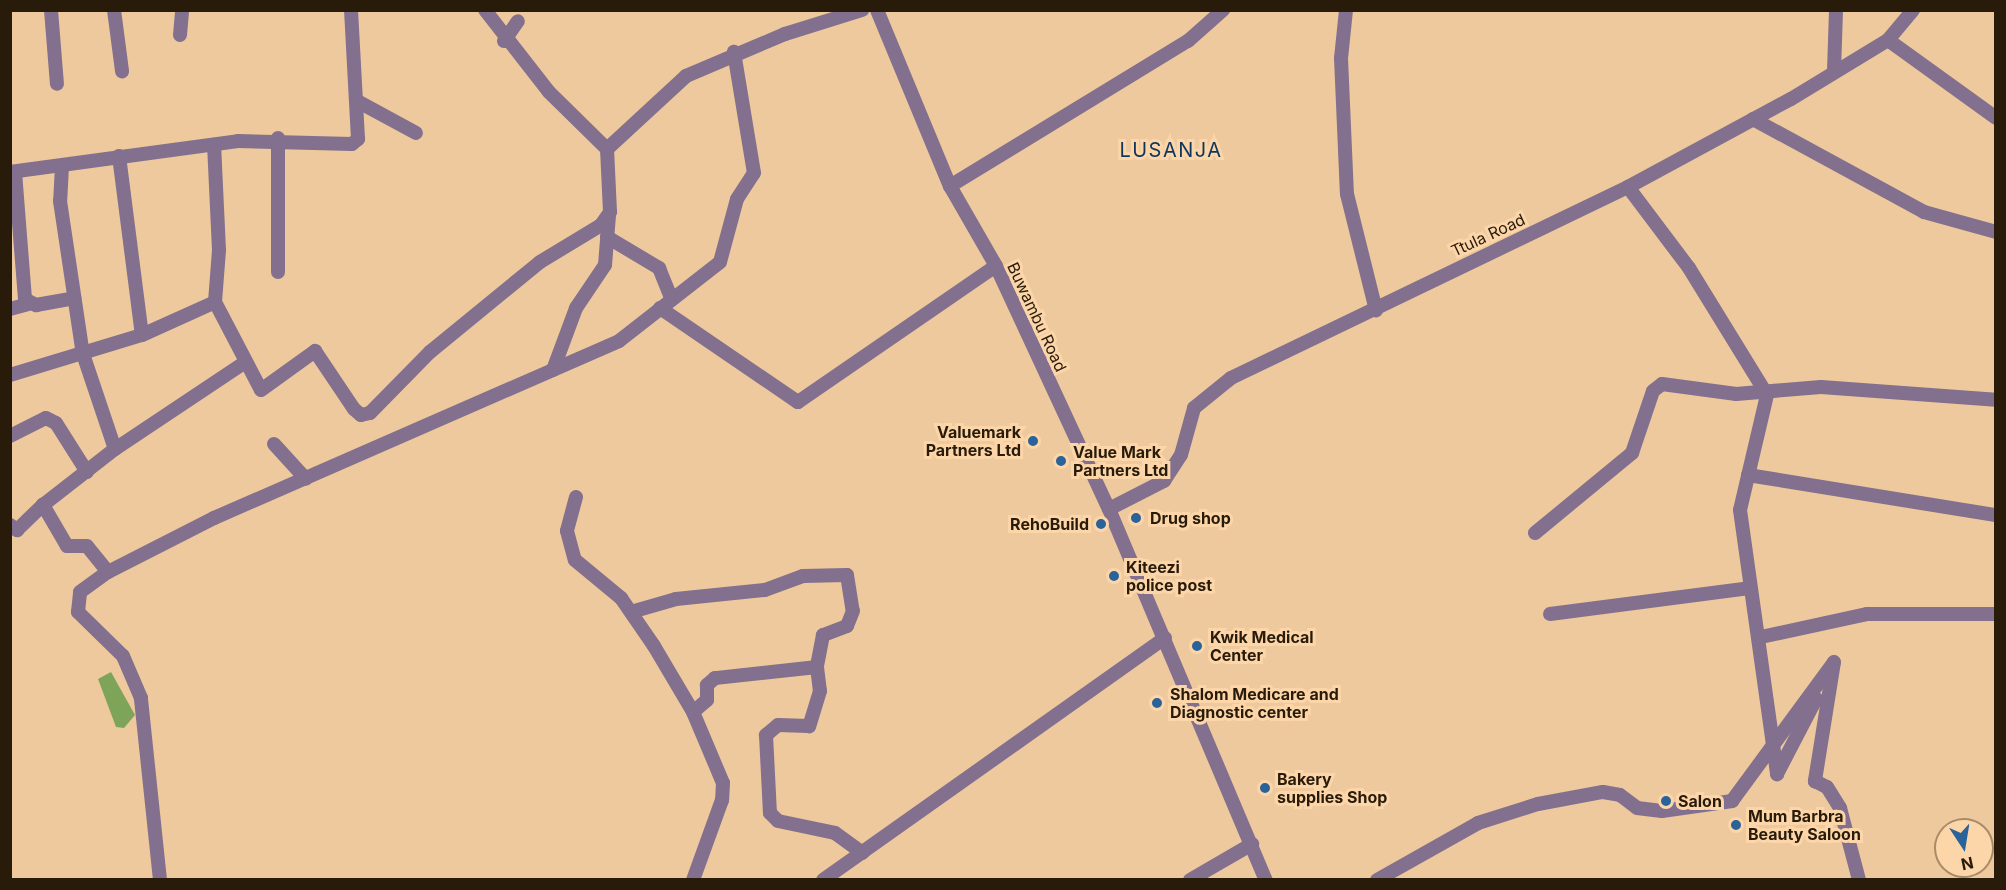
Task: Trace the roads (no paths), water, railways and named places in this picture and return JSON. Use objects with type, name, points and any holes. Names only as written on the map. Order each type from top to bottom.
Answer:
[{"type":"street","points":[[51,10],[57,84]]},
{"type":"street","points":[[114,10],[122,71]]},
{"type":"street","points":[[180,35],[182,10]]},
{"type":"street","points":[[29,304],[16,232],[13,172],[119,156],[278,138],[352,144],[358,139],[351,10]]},
{"type":"street","points":[[485,10],[504,40],[607,149],[609,212],[605,265],[576,308],[554,370]]},
{"type":"street","points":[[607,149],[686,76],[734,52],[862,10]]},
{"type":"street","name":"Buwambu Road","points":[[877,10],[950,186],[996,266],[1108,509],[1266,879]]},
{"type":"street","points":[[950,186],[1188,41],[1223,10]]},
{"type":"street","points":[[1346,10],[1341,58],[1347,194],[1376,310]]},
{"type":"street","points":[[1834,72],[1836,10]]},
{"type":"street","name":"Ttula Road","points":[[1108,509],[1164,481],[1174,469],[1194,408],[1207,393],[1628,187],[1753,119],[1888,40],[1913,10]]},
{"type":"street","points":[[504,40],[518,21]]},
{"type":"street","points":[[1888,40],[1995,118]]},
{"type":"street","points":[[160,879],[136,681],[123,656],[78,612],[76,599],[85,584],[306,479],[619,341],[671,298],[720,262],[734,206],[754,173],[734,52]]},
{"type":"street","points":[[357,100],[416,133]]},
{"type":"street","points":[[1753,119],[1924,212],[1995,232]]},
{"type":"street","points":[[278,138],[278,272]]},
{"type":"street","points":[[214,144],[219,250],[215,302],[244,363],[266,390],[315,351],[354,409],[361,415],[370,413],[447,337],[540,262],[601,225],[609,212]]},
{"type":"street","points":[[119,156],[142,335]]},
{"type":"street","points":[[62,166],[60,201],[83,354],[115,449]]},
{"type":"street","points":[[1628,187],[1689,268],[1767,395],[1740,510],[1749,588],[1761,638],[1777,774],[1834,662]]},
{"type":"street","points":[[607,237],[659,268],[671,298]]},
{"type":"street","points":[[660,308],[798,402],[996,266]]},
{"type":"street","points":[[10,309],[74,298]]},
{"type":"street","points":[[10,375],[142,335],[215,302]]},
{"type":"street","points":[[10,525],[17,530],[43,506],[115,449],[244,363]]},
{"type":"street","points":[[1535,533],[1632,453],[1657,386],[1767,395],[1821,387],[1995,400]]},
{"type":"street","points":[[10,436],[46,418],[56,423],[87,471]]},
{"type":"street","points":[[274,444],[306,479]]},
{"type":"street","points":[[1748,475],[1995,515]]},
{"type":"street","points":[[576,497],[567,531],[575,560],[631,612],[693,712],[723,792],[693,879]]},
{"type":"street","points":[[43,506],[67,546],[87,546],[108,572]]},
{"type":"street","points":[[631,612],[841,572],[850,582],[852,611],[848,626],[823,635],[817,667],[820,691],[809,726],[778,725],[766,735],[770,813],[778,821],[835,833],[863,853]]},
{"type":"street","points":[[1550,614],[1749,588]]},
{"type":"street","points":[[1761,638],[1867,614],[1995,614]]},
{"type":"street","points":[[823,879],[1165,638]]},
{"type":"street","points":[[1377,879],[1478,824],[1538,804],[1603,792],[1620,795],[1636,808],[1662,811],[1732,801],[1834,662]]},
{"type":"street","points":[[1834,662],[1815,782],[1827,786],[1840,808],[1859,879]]},
{"type":"street","points":[[693,712],[706,700],[706,686],[715,678],[817,667]]},
{"type":"street","points":[[1190,879],[1252,844]]},
{"type":"place","name":"Valuemark Partners Ltd","points":[[1033,441]]},
{"type":"place","name":"Value Mark Partners Ltd","points":[[1061,461]]},
{"type":"place","name":"Drug shop","points":[[1136,518]]},
{"type":"place","name":"RehoBuild","points":[[1101,524]]},
{"type":"place","name":"Kiteezi police post","points":[[1114,576]]},
{"type":"place","name":"Kwik Medical Center","points":[[1197,646]]},
{"type":"place","name":"Shalom Medicare and Diagnostic center","points":[[1157,703]]},
{"type":"place","name":"Bakery supplies Shop","points":[[1265,788]]},
{"type":"place","name":"Salon","points":[[1666,801]]},
{"type":"place","name":"Mum Barbra Beauty Saloon","points":[[1736,825]]},
{"type":"district","name":"LUSANJA","points":[[1171,150]]}]
